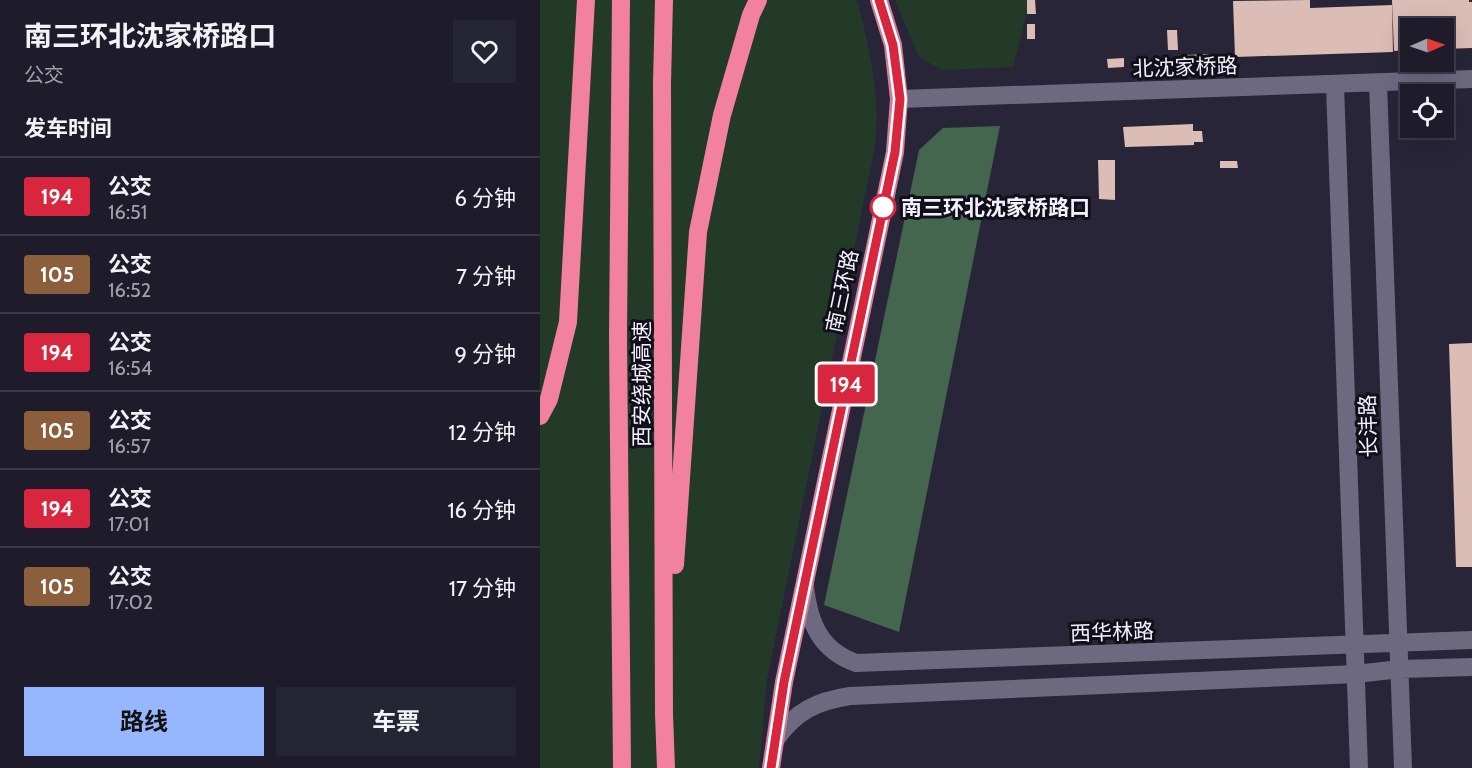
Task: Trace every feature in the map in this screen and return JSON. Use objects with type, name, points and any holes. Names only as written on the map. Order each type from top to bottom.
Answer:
[{"type":"highway","points":[[540,416],[549,399],[567,322],[586,0]]},
{"type":"highway","name":"西安绕城高速","points":[[621,0],[618,336],[622,768]]},
{"type":"highway","name":"西安绕城高速","points":[[664,0],[662,83],[666,768]]},
{"type":"highway","points":[[664,714],[698,232],[722,115],[752,15],[759,0]]},
{"type":"highway","name":"南三环路","points":[[771,768],[784,682],[895,152],[900,99],[893,45],[879,0]]},
{"type":"street","name":"北沈家桥路","points":[[900,99],[1472,79]]},
{"type":"street","name":"长沣路","points":[[1378,83],[1403,768]]},
{"type":"street","name":"长沣路","points":[[1335,85],[1359,768]]},
{"type":"street","name":"西华林路","points":[[804,584],[807,609],[812,623],[838,656],[856,663],[1472,640]]},
{"type":"street","points":[[776,739],[787,724],[800,713],[829,699],[850,696],[1472,667]]},
{"type":"green space","points":[[540,0],[856,0],[858,4],[875,85],[877,118],[875,144],[767,679],[759,768],[540,768]]},
{"type":"green space","points":[[895,0],[1030,0],[1013,67],[942,70],[919,57]]},
{"type":"green space","points":[[1000,126],[899,632],[824,605],[919,150],[943,128]]},
{"type":"building","points":[[1027,0],[1035,0],[1036,14],[1027,14]]},
{"type":"building","points":[[1310,0],[1310,8],[1392,5],[1393,52],[1235,57],[1233,1]]},
{"type":"building","points":[[1392,0],[1469,0],[1472,2],[1472,48],[1454,49],[1454,18],[1400,18],[1400,51],[1394,51]]},
{"type":"building","points":[[1027,24],[1035,24],[1035,39],[1027,39]]},
{"type":"building","points":[[1167,30],[1177,30],[1178,50],[1168,50]]},
{"type":"building","points":[[1214,54],[1214,64],[1185,65],[1185,55]]},
{"type":"building","points":[[1124,58],[1124,67],[1108,68],[1107,59]]},
{"type":"building","points":[[1146,59],[1162,59],[1162,66],[1147,66]]},
{"type":"building","points":[[1193,124],[1193,131],[1202,131],[1203,142],[1194,142],[1194,145],[1125,147],[1123,127]]},
{"type":"building","points":[[1098,160],[1115,160],[1115,200],[1099,199]]},
{"type":"building","points":[[1220,161],[1237,161],[1238,168],[1220,168]]},
{"type":"building","points":[[1472,343],[1472,567],[1456,567],[1449,344]]},
{"type":"bus line","name":"194","points":[[771,768],[784,682],[895,152],[900,99],[893,45],[879,0]]},
{"type":"place","name":"南三环北沈家桥路口","points":[[883,207]]}]
